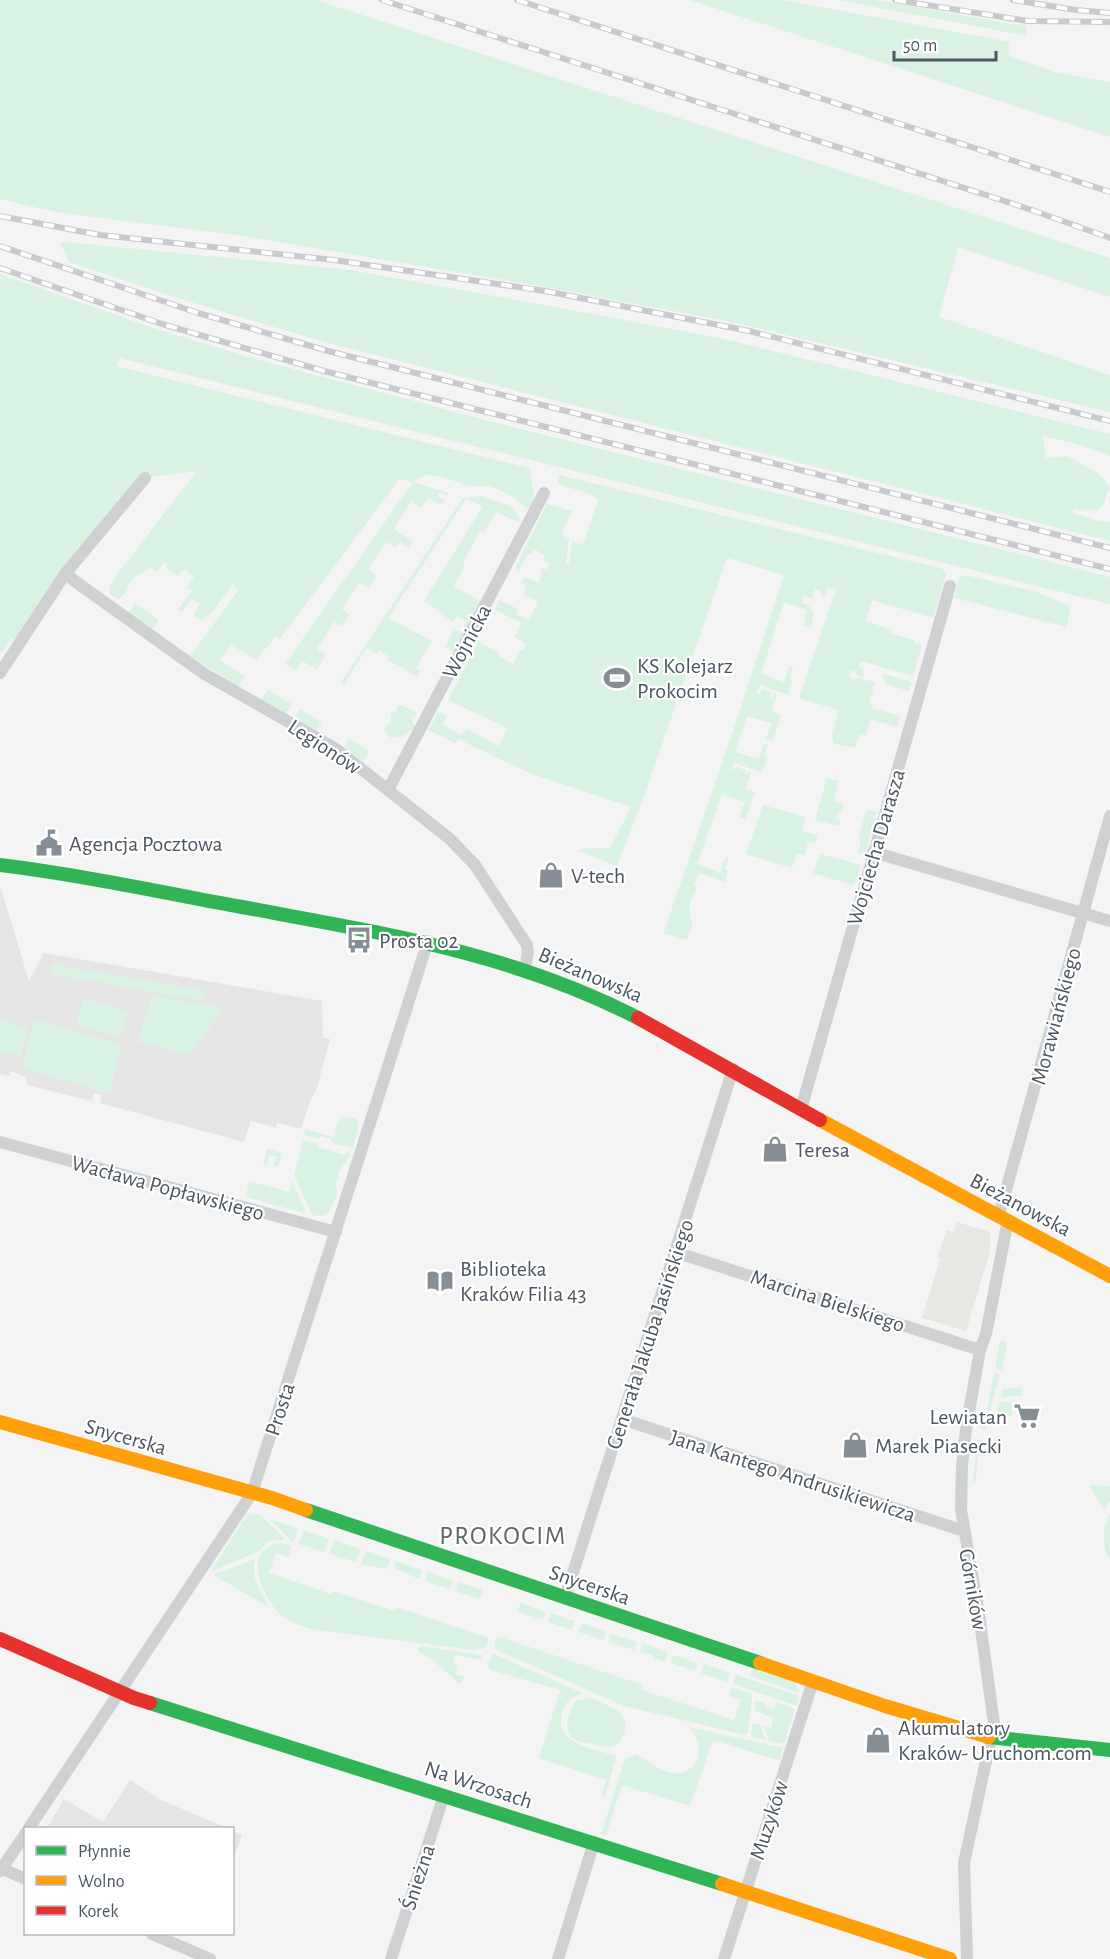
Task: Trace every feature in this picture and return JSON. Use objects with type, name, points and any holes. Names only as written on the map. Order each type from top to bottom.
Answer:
[{"type":"street","points":[[0,673],[65,574],[145,478]]},
{"type":"street","name":"Wojnicka","points":[[388,790],[544,493]]},
{"type":"street","name":"Legionów","points":[[65,574],[176,655],[219,683],[336,749],[450,839],[475,865],[527,945],[525,969]]},
{"type":"street","name":"Wojciecha Darasza","points":[[801,1108],[950,586]]},
{"type":"street","name":"Morawiańskiego","points":[[1004,1218],[1082,913],[1110,816]]},
{"type":"street","points":[[873,852],[1110,921]]},
{"type":"street","name":"Bieżanowska","points":[[0,865],[428,940],[525,969],[625,1010],[909,1169],[1110,1276]]},
{"type":"street","name":"Prosta","points":[[29,1827],[252,1493],[428,940]]},
{"type":"street","name":"Generała Jakuba Jasińskiego","points":[[565,1598],[733,1069]]},
{"type":"street","name":"Wacława Popławskiego","points":[[0,1142],[336,1232]]},
{"type":"street","name":"Górników","points":[[967,1959],[964,1863],[993,1738],[994,1724],[979,1614],[961,1510],[962,1466],[966,1429],[980,1350],[986,1334],[1004,1218]]},
{"type":"street","name":"Marcina Bielskiego","points":[[675,1252],[980,1350]]},
{"type":"street","name":"Jana Kantego Andrusikiewicza","points":[[622,1419],[964,1531]]},
{"type":"street","name":"Snycerska","points":[[0,1422],[283,1501],[885,1706],[993,1738],[1110,1750]]},
{"type":"street","name":"Na Wrzosach","points":[[0,1639],[119,1692],[594,1842],[950,1959]]},
{"type":"street","name":"Muzyków","points":[[724,1959],[813,1681]]},
{"type":"street","name":"Śnieżna","points":[[391,1959],[444,1795]]},
{"type":"street","points":[[24,1836],[1,1869],[24,1878]]},
{"type":"street","points":[[558,1959],[594,1842]]},
{"type":"street","points":[[154,1935],[210,1959]]},
{"type":"shaded area","points":[[0,885],[29,981],[44,953],[322,1001],[323,1038],[330,1039],[317,1088],[301,1129],[277,1123],[276,1128],[251,1121],[244,1142],[100,1103],[102,1095],[94,1093],[92,1101],[27,1085],[26,1077],[10,1071],[10,1076],[0,1074]]},
{"type":"shaded area","points":[[957,1222],[990,1232],[990,1252],[966,1331],[922,1318],[940,1259],[937,1258],[947,1230],[954,1232]]},
{"type":"shaded area","points":[[130,1780],[161,1800],[225,1827],[48,1827],[64,1799],[103,1822]]},
{"type":"shaded area","points":[[234,1831],[242,1835],[234,1857]]},
{"type":"green space","points":[[0,0],[316,0],[1110,258],[1110,297],[958,247],[939,317],[1110,375],[1110,412],[727,321],[539,286],[236,235],[55,212],[0,199]]},
{"type":"green space","points":[[690,0],[783,0],[1010,42],[1008,55],[1054,72],[1110,82],[1110,137]]},
{"type":"green space","points":[[838,0],[876,0],[1026,25],[1027,36]]},
{"type":"green space","points":[[60,243],[350,270],[534,303],[720,338],[1110,434],[1110,456],[1077,444],[1043,436],[1046,458],[1067,456],[1100,474],[1109,487],[1104,504],[1097,510],[1074,509],[1072,513],[1110,522],[1110,541],[328,343],[200,305],[69,262]]},
{"type":"green space","points":[[0,274],[159,330],[259,360],[482,419],[1110,577],[1110,604],[119,358],[117,366],[529,468],[534,500],[529,509],[513,497],[491,487],[470,486],[441,476],[420,477],[414,482],[448,493],[447,495],[439,492],[438,497],[445,500],[444,503],[439,504],[428,498],[421,508],[411,502],[394,529],[413,542],[409,548],[399,542],[395,548],[386,542],[368,569],[377,576],[369,588],[360,582],[342,609],[350,615],[342,626],[334,622],[317,649],[326,655],[317,669],[302,661],[296,671],[285,664],[413,482],[399,479],[280,639],[276,636],[256,660],[231,645],[220,660],[245,676],[238,686],[190,656],[239,590],[233,584],[214,610],[202,621],[193,615],[200,604],[192,599],[182,612],[178,609],[192,591],[187,587],[194,577],[184,569],[178,576],[165,568],[168,564],[165,562],[156,572],[150,568],[132,579],[125,594],[119,599],[109,594],[115,577],[197,471],[145,478],[19,643],[12,638],[0,654]]},
{"type":"green space","points":[[559,475],[943,569],[946,574],[933,618],[872,600],[866,621],[892,630],[891,634],[914,640],[914,643],[922,645],[913,676],[861,661],[859,667],[863,669],[864,678],[858,676],[854,670],[849,672],[850,678],[854,680],[857,678],[875,682],[869,704],[872,708],[900,716],[897,727],[871,719],[866,736],[860,734],[855,748],[834,744],[832,736],[838,710],[799,698],[836,589],[828,588],[824,597],[821,596],[822,592],[815,589],[812,599],[804,596],[802,603],[808,605],[814,612],[811,628],[803,626],[807,610],[784,602],[761,674],[784,682],[789,666],[793,667],[790,678],[793,679],[788,695],[760,685],[757,693],[760,694],[762,689],[772,692],[770,697],[773,698],[774,693],[777,695],[772,711],[781,715],[773,741],[766,739],[771,723],[747,716],[735,752],[759,759],[764,744],[768,745],[764,756],[768,757],[762,772],[734,763],[732,770],[736,767],[745,770],[745,774],[748,771],[751,772],[746,789],[755,792],[746,819],[740,817],[745,802],[722,794],[697,864],[720,873],[726,857],[729,858],[725,869],[728,871],[725,882],[699,873],[694,885],[698,887],[690,905],[689,913],[693,923],[687,940],[663,933],[784,575],[727,558],[643,799],[617,866],[579,851],[584,848],[610,848],[631,807],[529,773],[458,739],[455,743],[429,730],[438,711],[447,715],[443,725],[462,735],[466,728],[499,746],[507,728],[448,700],[478,642],[500,653],[499,656],[513,664],[520,650],[523,651],[526,644],[515,637],[522,623],[495,610],[499,600],[518,609],[516,614],[529,620],[538,602],[523,594],[527,586],[521,583],[524,577],[538,583],[542,574],[540,572],[543,568],[547,570],[550,564],[543,560],[545,555],[534,549],[531,554],[528,553],[519,570],[515,568],[547,504],[572,511],[561,534],[569,539],[566,563],[569,564],[572,541],[583,545],[598,500],[593,495],[558,484]]},
{"type":"green space","points":[[481,496],[511,506],[521,523],[496,512],[484,532],[480,531],[463,563],[465,565],[454,586],[482,602],[455,652],[445,648],[454,629],[464,633],[466,621],[457,616],[454,622],[424,601],[483,506],[466,499],[388,618],[432,641],[416,668],[421,671],[417,677],[387,661],[389,657],[380,651],[377,654],[367,648],[344,684],[341,682],[463,498]]},
{"type":"green space","points":[[965,575],[1036,592],[1071,606],[1066,627],[955,598],[959,578]]},
{"type":"green space","points":[[135,603],[159,620],[152,629],[129,612]]},
{"type":"green space","points":[[883,674],[912,682],[909,691],[885,684]]},
{"type":"green space","points":[[268,690],[292,704],[285,714],[261,700]]},
{"type":"green space","points":[[400,705],[416,712],[417,715],[412,718],[415,727],[403,736],[391,738],[384,729],[391,722],[391,714],[397,711],[396,707]]},
{"type":"green space","points":[[300,709],[322,722],[316,731],[294,719]]},
{"type":"green space","points":[[349,739],[369,751],[364,762],[344,747]]},
{"type":"green space","points":[[827,778],[839,781],[834,801],[844,804],[836,819],[841,820],[839,826],[815,820]]},
{"type":"green space","points":[[763,805],[806,817],[802,831],[818,835],[816,843],[808,842],[805,855],[797,853],[792,868],[746,854]]},
{"type":"green space","points":[[867,809],[877,812],[865,855],[858,852],[861,839],[858,838]]},
{"type":"green space","points":[[820,854],[861,865],[856,882],[853,885],[813,873]]},
{"type":"green space","points":[[52,964],[205,991],[203,1001],[51,974]]},
{"type":"green space","points":[[152,996],[216,1006],[221,1012],[190,1055],[138,1042]]},
{"type":"green space","points":[[84,999],[128,1011],[120,1037],[76,1025]]},
{"type":"green space","points":[[0,1020],[28,1028],[20,1057],[0,1051]]},
{"type":"green space","points":[[35,1020],[123,1045],[109,1093],[22,1068]]},
{"type":"green space","points":[[344,1117],[356,1119],[359,1125],[353,1148],[332,1143],[331,1139],[320,1136],[320,1139],[304,1135],[305,1129],[334,1137],[337,1123]]},
{"type":"green space","points":[[303,1141],[319,1144],[317,1147],[345,1155],[347,1152],[351,1153],[340,1170],[336,1183],[337,1197],[327,1214],[320,1216],[312,1215],[294,1175]]},
{"type":"green space","points":[[267,1149],[282,1153],[278,1167],[273,1166],[277,1157],[269,1155],[267,1165],[263,1164]]},
{"type":"green space","points":[[249,1181],[289,1192],[292,1181],[305,1209],[304,1213],[246,1197]]},
{"type":"green space","points":[[1000,1341],[1005,1341],[1007,1346],[1002,1370],[995,1369]]},
{"type":"green space","points":[[994,1373],[1000,1375],[990,1410],[987,1410]]},
{"type":"green space","points":[[1022,1387],[1023,1396],[1000,1397],[1003,1389]]},
{"type":"green space","points":[[999,1402],[1011,1402],[1012,1416],[996,1416]]},
{"type":"green space","points":[[990,1413],[985,1430],[975,1423],[976,1415]]},
{"type":"green space","points":[[973,1439],[983,1440],[978,1454],[976,1480],[973,1483],[977,1444]]},
{"type":"green space","points":[[1089,1485],[1110,1486],[1110,1501],[1104,1510]]},
{"type":"green space","points":[[1110,1513],[1110,1560],[1105,1548],[1104,1536],[1105,1525]]},
{"type":"green space","points":[[254,1514],[261,1515],[284,1540],[269,1541],[259,1551],[210,1572],[245,1518]]},
{"type":"green space","points":[[269,1519],[298,1528],[294,1542],[292,1541]]},
{"type":"green space","points":[[304,1530],[329,1539],[324,1552],[299,1544]]},
{"type":"green space","points":[[334,1540],[361,1549],[356,1562],[329,1554]]},
{"type":"green space","points":[[281,1543],[291,1546],[289,1557],[276,1553],[269,1573],[331,1594],[333,1591],[395,1611],[396,1607],[489,1638],[486,1648],[474,1650],[317,1630],[292,1622],[272,1605],[258,1573],[261,1554],[269,1547]]},
{"type":"green space","points":[[366,1551],[391,1559],[387,1569],[361,1564]]},
{"type":"green space","points":[[255,1559],[255,1579],[269,1607],[213,1575]]},
{"type":"green space","points":[[396,1561],[422,1570],[419,1579],[394,1568]]},
{"type":"green space","points":[[428,1572],[453,1581],[450,1589],[425,1581]]},
{"type":"green space","points":[[458,1582],[483,1590],[480,1599],[455,1591]]},
{"type":"green space","points":[[520,1603],[545,1612],[543,1620],[518,1612]]},
{"type":"green space","points":[[551,1613],[575,1621],[572,1630],[548,1622]]},
{"type":"green space","points":[[582,1623],[606,1631],[603,1640],[579,1632]]},
{"type":"green space","points":[[611,1634],[637,1642],[634,1650],[608,1642]]},
{"type":"green space","points":[[497,1636],[643,1685],[642,1690],[734,1720],[741,1700],[729,1696],[731,1687],[751,1694],[748,1732],[745,1735],[624,1706],[497,1650],[494,1646]]},
{"type":"green space","points":[[642,1643],[668,1652],[665,1662],[654,1658],[653,1655],[640,1652]]},
{"type":"green space","points":[[421,1646],[482,1657],[481,1660],[455,1655],[453,1664],[458,1666],[455,1674],[465,1677],[459,1684],[433,1660],[419,1652],[418,1648]]},
{"type":"green space","points":[[493,1654],[583,1693],[568,1701],[561,1721],[563,1730],[576,1743],[614,1755],[616,1758],[605,1797],[601,1796],[606,1780],[539,1758],[560,1690],[491,1670],[487,1664]]},
{"type":"green space","points":[[673,1655],[698,1663],[695,1671],[671,1663]]},
{"type":"green space","points":[[704,1664],[730,1673],[727,1682],[701,1673]]},
{"type":"green space","points":[[753,1667],[795,1682],[800,1693],[750,1676]]},
{"type":"green space","points":[[736,1675],[798,1695],[797,1706],[733,1684]]},
{"type":"green space","points":[[591,1698],[618,1710],[626,1724],[622,1739],[614,1746],[604,1747],[576,1741],[568,1731],[569,1716],[576,1701]]},
{"type":"green space","points":[[755,1701],[765,1702],[765,1706],[774,1710],[776,1702],[795,1709],[784,1744],[769,1741],[764,1726],[771,1728],[773,1718],[755,1711]]},
{"type":"green space","points":[[753,1723],[760,1725],[766,1740],[753,1737],[751,1734]]},
{"type":"green space","points":[[689,1727],[783,1748],[780,1761],[713,1740],[690,1806],[622,1785],[606,1836],[601,1834],[625,1759],[636,1754],[665,1771],[684,1772],[696,1763],[699,1749]]},
{"type":"railway","points":[[382,0],[1026,208],[1110,238]]},
{"type":"railway","points":[[517,0],[1110,192]]},
{"type":"railway","points":[[895,0],[1028,21],[1110,22]]},
{"type":"railway","points":[[1013,0],[1110,13]]},
{"type":"railway","points":[[0,216],[100,235],[334,260],[545,291],[749,331],[1110,421]]},
{"type":"railway","points":[[0,246],[198,313],[328,351],[1110,548]]},
{"type":"railway","points":[[0,268],[162,324],[324,371],[1110,569]]},
{"type":"traffic: fast","points":[[0,865],[121,884],[395,936],[542,976],[590,995],[638,1018]]},
{"type":"traffic: fast","points":[[306,1510],[760,1663]]},
{"type":"traffic: fast","points":[[150,1703],[722,1884]]},
{"type":"traffic: fast","points":[[989,1737],[1110,1750]]},
{"type":"traffic: slow","points":[[820,1120],[1110,1276]]},
{"type":"traffic: slow","points":[[0,1422],[272,1498],[306,1510]]},
{"type":"traffic: slow","points":[[760,1663],[885,1706],[989,1737]]},
{"type":"traffic: slow","points":[[722,1884],[950,1959]]},
{"type":"traffic: jam","points":[[638,1018],[820,1120]]},
{"type":"traffic: jam","points":[[0,1639],[150,1703]]},
{"type":"place","name":"KS Kolejarz Prokocim","points":[[617,678]]},
{"type":"place","name":"Agencja Pocztowa","points":[[49,843]]},
{"type":"place","name":"V-tech","points":[[551,875]]},
{"type":"place","name":"Prosta 02","points":[[359,940]]},
{"type":"place","name":"Teresa","points":[[775,1149]]},
{"type":"place","name":"Biblioteka Kraków Filia 43","points":[[440,1281]]},
{"type":"place","name":"Lewiatan","points":[[1027,1416]]},
{"type":"place","name":"Marek Piasecki","points":[[855,1445]]},
{"type":"place","name":"Akumulatory Kraków- Uruchom.com","points":[[878,1740]]},
{"type":"district","name":"PROKOCIM","points":[[503,1535]]}]
